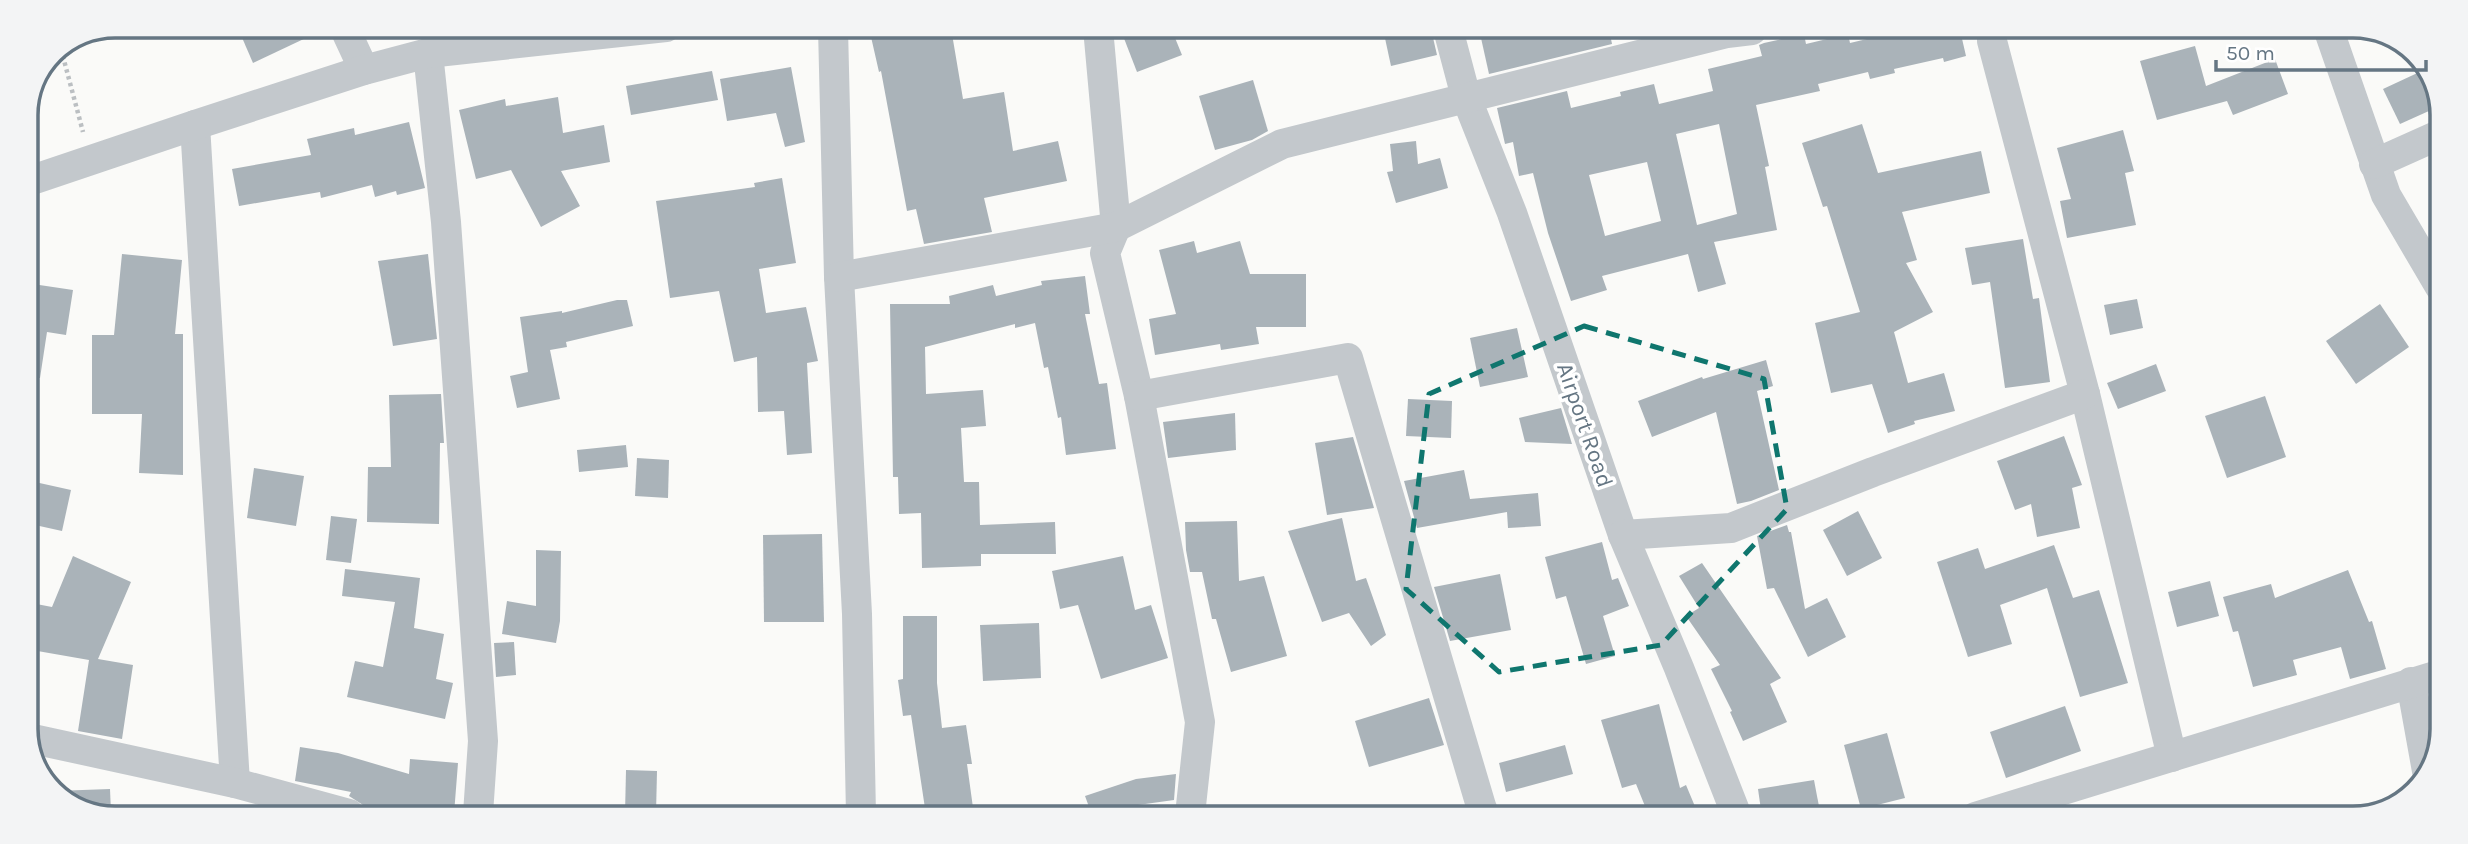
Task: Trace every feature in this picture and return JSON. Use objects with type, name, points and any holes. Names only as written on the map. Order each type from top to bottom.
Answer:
[{"type":"street","points":[[349,38],[364,70]]},
{"type":"street","points":[[38,178],[364,70],[428,53],[565,38]]},
{"type":"street","points":[[833,38],[839,276],[857,614],[861,806]]},
{"type":"street","points":[[1099,38],[1116,227],[1105,253],[1139,396],[1200,722],[1191,806]]},
{"type":"street","name":"Airport Road","points":[[1450,38],[1466,97],[1512,213],[1623,535],[1733,806]]},
{"type":"street","points":[[839,276],[1116,227],[1282,144],[1706,38]]},
{"type":"street","points":[[1992,38],[2085,394],[2172,757]]},
{"type":"street","points":[[2331,38],[2386,195],[2429,269]]},
{"type":"street","points":[[428,53],[446,222],[483,741],[479,806]]},
{"type":"street","points":[[195,125],[235,783]]},
{"type":"street","points":[[2374,164],[2429,139]]},
{"type":"street","points":[[1139,396],[1348,358],[1481,806]]},
{"type":"street","points":[[1623,535],[1731,528],[1872,472],[2085,394]]},
{"type":"street","points":[[2017,806],[2424,679],[2426,749]]},
{"type":"street","points":[[40,741],[235,783],[320,806]]},
{"type":"path","points":[[64,59],[90,162]]},
{"type":"highlighted area","points":[[1584,326],[1764,379],[1787,509],[1661,645],[1499,672],[1406,589],[1429,394]]},
{"type":"building","points":[[242,38],[306,38],[253,63]]},
{"type":"building","points":[[871,38],[953,38],[963,99],[1004,92],[1013,151],[1058,141],[1067,181],[984,198],[992,232],[924,244],[916,209],[907,211],[881,71],[879,72]]},
{"type":"building","points":[[1124,38],[1175,38],[1182,55],[1137,72]]},
{"type":"building","points":[[1385,38],[1433,38],[1437,55],[1391,66]]},
{"type":"building","points":[[1481,38],[1611,38],[1612,44],[1489,74]]},
{"type":"building","points":[[1786,38],[1805,38],[1806,44],[1831,38],[1849,38],[1850,43],[1871,38],[1962,38],[1966,56],[1944,62],[1943,58],[1894,69],[1895,73],[1870,79],[1868,72],[1818,84],[1820,91],[1756,105],[1769,166],[1765,167],[1777,230],[1714,242],[1726,284],[1698,292],[1688,254],[1602,276],[1607,290],[1571,301],[1548,233],[1533,173],[1519,176],[1513,142],[1505,144],[1497,108],[1567,91],[1571,108],[1621,96],[1620,92],[1654,84],[1659,104],[1713,91],[1708,69],[1762,56],[1759,45],[1764,43]],"holes":[[[1719,124],[1737,214],[1697,225],[1676,134]],[[1647,162],[1661,221],[1605,236],[1589,175]]]},
{"type":"building","points":[[2195,46],[2206,86],[2275,59],[2288,94],[2233,115],[2227,101],[2157,120],[2140,61]]},
{"type":"building","points":[[791,67],[805,142],[785,147],[776,113],[727,121],[720,79]]},
{"type":"building","points":[[712,71],[718,100],[631,115],[626,86]]},
{"type":"building","points":[[2417,73],[2428,100],[2429,111],[2400,124],[2383,89]]},
{"type":"building","points":[[1253,80],[1268,131],[1252,140],[1215,150],[1199,96]]},
{"type":"building","points":[[558,97],[563,133],[604,125],[610,162],[561,171],[580,206],[541,227],[511,170],[476,179],[459,110],[505,99],[506,106]]},
{"type":"building","points":[[409,122],[425,188],[397,195],[396,191],[375,197],[372,185],[321,198],[320,192],[239,206],[232,169],[311,155],[307,139],[354,128],[355,135]]},
{"type":"building","points":[[1862,124],[1878,173],[1981,151],[1990,193],[1902,212],[1917,260],[1906,263],[1933,312],[1894,332],[1908,383],[1944,373],[1955,411],[1914,421],[1915,424],[1888,433],[1872,384],[1831,393],[1815,323],[1860,312],[1827,206],[1823,207],[1802,143]]},
{"type":"building","points":[[2123,130],[2134,171],[2125,173],[2136,225],[2067,238],[2060,201],[2071,199],[2057,148]]},
{"type":"building","points":[[1416,141],[1418,164],[1440,158],[1448,188],[1396,203],[1387,172],[1393,171],[1390,144]]},
{"type":"building","points":[[782,178],[796,263],[759,269],[766,313],[806,307],[818,361],[807,363],[812,453],[787,455],[784,411],[758,412],[757,357],[734,362],[719,291],[670,298],[656,201],[755,187],[754,183]]},
{"type":"building","points":[[2023,239],[2033,299],[2039,298],[2050,382],[2005,388],[1990,282],[1972,285],[1965,248]]},
{"type":"building","points":[[1194,241],[1197,253],[1240,241],[1250,274],[1306,274],[1306,327],[1256,327],[1259,344],[1221,350],[1220,344],[1155,355],[1149,319],[1176,314],[1159,250]]},
{"type":"building","points":[[122,254],[182,260],[175,334],[183,334],[183,475],[139,473],[142,414],[92,414],[92,335],[114,335]]},
{"type":"building","points":[[428,254],[437,339],[393,346],[378,261]]},
{"type":"building","points":[[1085,276],[1090,314],[1085,314],[1099,384],[1107,383],[1116,449],[1066,455],[1061,417],[1058,418],[1048,367],[1044,368],[1035,323],[1015,328],[1015,324],[925,347],[926,394],[983,390],[986,426],[961,428],[964,482],[979,482],[980,525],[1055,522],[1056,554],[981,554],[981,566],[922,568],[921,513],[899,514],[898,477],[893,477],[890,304],[950,304],[949,296],[993,285],[996,296],[1042,285],[1041,281]]},
{"type":"building","points":[[38,285],[73,290],[66,335],[47,332],[40,378]]},
{"type":"building","points":[[2137,299],[2143,328],[2110,335],[2104,305]]},
{"type":"building","points":[[627,300],[633,326],[566,342],[567,347],[550,350],[560,399],[517,408],[510,376],[528,372],[520,317],[562,313]]},
{"type":"building","points":[[2380,304],[2409,347],[2356,384],[2326,341]]},
{"type":"building","points":[[1517,328],[1528,377],[1480,387],[1470,338]]},
{"type":"building","points":[[1766,360],[1773,386],[1757,391],[1779,490],[1737,504],[1716,412],[1652,437],[1638,401],[1702,377],[1703,379]]},
{"type":"building","points":[[2156,364],[2166,391],[2118,409],[2107,383]]},
{"type":"building","points":[[441,394],[444,443],[440,443],[439,524],[367,522],[368,467],[391,467],[389,395]]},
{"type":"building","points":[[2265,396],[2286,457],[2227,478],[2205,416]]},
{"type":"building","points":[[1408,399],[1452,401],[1451,438],[1406,436]]},
{"type":"building","points":[[1561,408],[1572,444],[1525,442],[1519,418]]},
{"type":"building","points":[[1235,413],[1236,450],[1168,458],[1163,422]]},
{"type":"building","points":[[2064,436],[2082,485],[2072,488],[2080,528],[2037,537],[2031,504],[2015,510],[1997,461]]},
{"type":"building","points":[[1353,437],[1374,508],[1327,515],[1315,443]]},
{"type":"building","points":[[626,445],[628,467],[579,472],[577,450]]},
{"type":"building","points":[[637,458],[669,460],[668,498],[635,496]]},
{"type":"building","points":[[254,468],[304,476],[296,526],[247,518]]},
{"type":"building","points":[[1464,470],[1470,499],[1538,493],[1541,526],[1508,528],[1507,512],[1417,528],[1404,481]]},
{"type":"building","points":[[39,483],[71,490],[62,531],[39,526]]},
{"type":"building","points":[[1858,511],[1882,558],[1847,576],[1823,530]]},
{"type":"building","points":[[331,516],[357,519],[351,563],[326,560]]},
{"type":"building","points":[[1342,518],[1356,581],[1366,578],[1386,635],[1371,646],[1349,613],[1322,622],[1288,531]]},
{"type":"building","points":[[1237,521],[1239,581],[1264,576],[1287,656],[1231,672],[1216,619],[1212,619],[1202,572],[1190,572],[1185,522]]},
{"type":"building","points":[[1787,525],[1791,532],[1805,609],[1827,598],[1846,637],[1808,657],[1774,588],[1767,589],[1757,536]]},
{"type":"building","points":[[822,534],[824,622],[764,622],[763,535]]},
{"type":"building","points":[[1602,542],[1612,580],[1618,578],[1629,606],[1603,616],[1615,656],[1586,664],[1566,596],[1556,599],[1545,557]]},
{"type":"building","points":[[2054,545],[2073,598],[2099,590],[2128,683],[2080,697],[2047,588],[2000,605],[2012,644],[1968,657],[1937,562],[1978,548],[1985,569]]},
{"type":"building","points":[[536,550],[561,551],[560,621],[556,643],[502,634],[507,601],[536,606]]},
{"type":"building","points":[[73,556],[131,582],[98,659],[133,665],[122,739],[78,731],[89,660],[39,651],[39,604],[52,607]]},
{"type":"building","points":[[1123,556],[1135,610],[1151,605],[1168,658],[1101,679],[1078,605],[1060,609],[1052,571]]},
{"type":"building","points":[[1702,563],[1781,678],[1770,684],[1787,722],[1743,741],[1730,712],[1732,711],[1711,669],[1720,665],[1686,616],[1699,608],[1679,576]]},
{"type":"building","points":[[345,569],[420,578],[414,628],[444,634],[436,679],[453,683],[445,719],[347,697],[355,661],[383,667],[395,602],[342,596]]},
{"type":"building","points":[[2348,570],[2369,622],[2372,621],[2386,669],[2350,679],[2341,647],[2293,660],[2297,675],[2253,687],[2238,631],[2233,632],[2223,597],[2271,584],[2275,598]]},
{"type":"building","points":[[1500,574],[1511,630],[1450,641],[1434,587]]},
{"type":"building","points":[[2210,581],[2219,616],[2177,627],[2168,592]]},
{"type":"building","points":[[903,616],[937,616],[937,683],[942,728],[966,725],[972,764],[967,764],[973,806],[925,806],[911,715],[903,716],[898,680],[903,679]]},
{"type":"building","points":[[1039,623],[1041,678],[983,681],[980,625]]},
{"type":"building","points":[[514,642],[516,675],[496,677],[494,643]]},
{"type":"building","points":[[1429,698],[1444,745],[1369,767],[1355,721]]},
{"type":"building","points":[[1659,704],[1680,788],[1686,785],[1695,806],[1645,806],[1636,784],[1622,788],[1601,720]]},
{"type":"building","points":[[2065,706],[2081,751],[2006,778],[1990,732]]},
{"type":"building","points":[[1887,733],[1905,798],[1873,806],[1860,806],[1844,745]]},
{"type":"building","points":[[1565,745],[1573,774],[1506,792],[1499,763]]},
{"type":"building","points":[[300,747],[338,753],[409,774],[410,759],[458,763],[455,806],[367,806],[349,796],[351,792],[295,781]]},
{"type":"building","points":[[626,770],[657,771],[656,806],[625,806]]},
{"type":"building","points":[[1176,774],[1174,800],[1138,806],[1089,806],[1085,796],[1136,779]]},
{"type":"building","points":[[1814,780],[1819,806],[1760,806],[1758,789]]},
{"type":"building","points":[[110,789],[111,805],[91,801],[70,790]]}]
